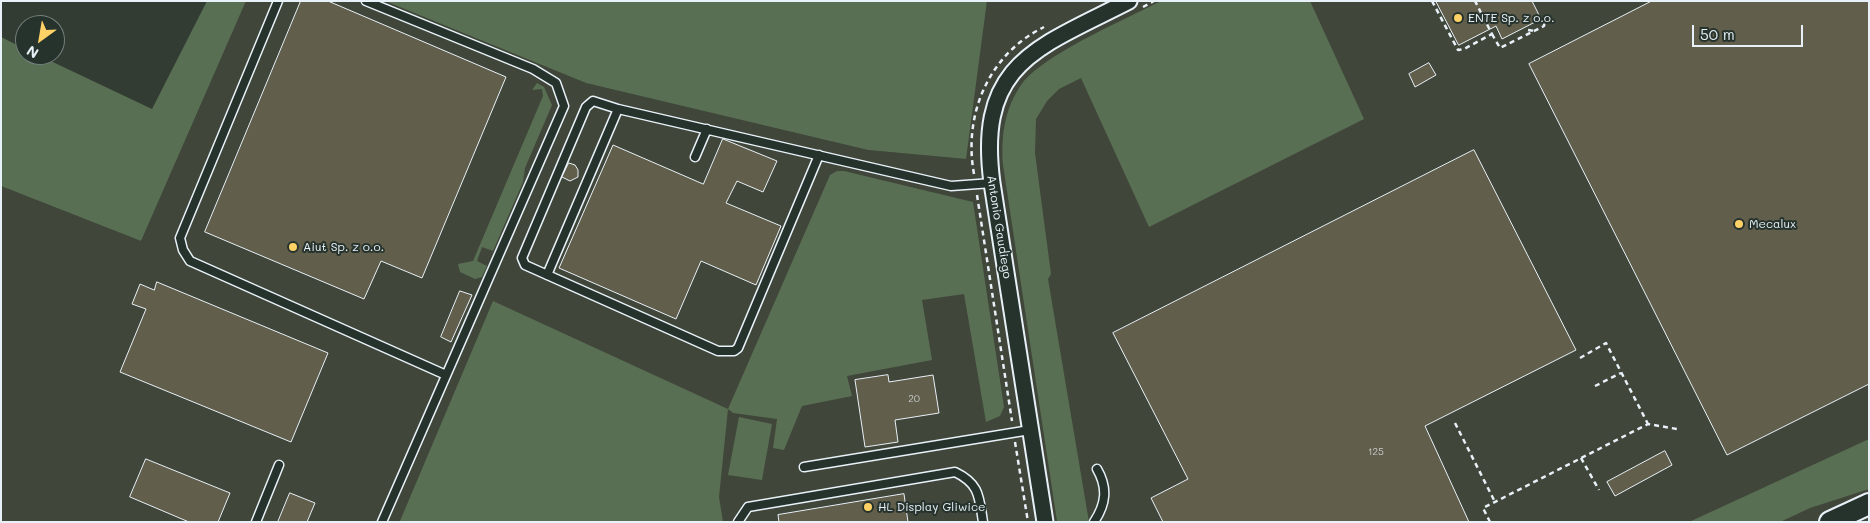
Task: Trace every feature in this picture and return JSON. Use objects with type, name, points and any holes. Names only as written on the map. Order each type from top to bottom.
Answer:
[{"type":"street","name":"Antonio Gaudiego","points":[[1045,522],[988,156],[992,113],[1006,82],[1016,68],[1034,52],[1053,40],[1129,1]]},
{"type":"street","points":[[1830,522],[1869,504]]},
{"type":"lane","points":[[278,1],[180,238],[183,250],[190,261],[446,375]]},
{"type":"lane","points":[[366,1],[533,69],[556,83],[564,106],[382,522]]},
{"type":"lane","points":[[819,154],[738,348],[734,351],[718,351],[525,265],[522,258],[569,146],[589,104],[593,101],[618,109],[819,154],[951,186],[992,183]]},
{"type":"lane","points":[[547,275],[618,109]]},
{"type":"lane","points":[[695,157],[707,129]]},
{"type":"lane","points":[[608,132],[617,136]]},
{"type":"lane","points":[[804,467],[1030,430]]},
{"type":"lane","points":[[256,522],[279,465]]},
{"type":"lane","points":[[1094,522],[1102,510],[1105,494],[1104,481],[1097,469]]},
{"type":"lane","points":[[738,522],[748,507],[955,472],[966,478],[978,490],[983,522]]},
{"type":"path","points":[[1432,1],[1458,50],[1464,49],[1492,34]]},
{"type":"path","points":[[1475,1],[1500,48],[1544,26],[1545,17]]},
{"type":"path","points":[[1528,30],[1534,31]]},
{"type":"path","points":[[979,204],[1010,410]]},
{"type":"path","points":[[1580,358],[1606,343],[1648,424]]},
{"type":"path","points":[[1595,386],[1621,373]]},
{"type":"path","points":[[1455,423],[1495,502]]},
{"type":"path","points":[[1490,522],[1483,508],[1648,424],[1677,429]]},
{"type":"path","points":[[1016,449],[1028,522]]},
{"type":"path","points":[[1581,458],[1599,490]]},
{"type":"shaded area","points":[[246,1],[385,1],[586,83],[868,150],[965,159],[987,1],[1869,1],[1869,522],[1,522],[1,186],[141,241]]},
{"type":"green space","points":[[207,1],[246,1],[141,241],[1,186],[1,37],[15,44],[15,65],[59,65],[152,109]]},
{"type":"green space","points":[[385,1],[987,1],[966,159],[868,150],[586,83]]},
{"type":"green space","points":[[1161,1],[1310,1],[1364,119],[1149,227],[1081,78],[1059,89],[1047,101],[1036,119],[1035,153],[1051,274],[1048,279],[1089,522],[1059,522],[1057,521],[1003,165],[1003,134],[1007,114],[1015,94],[1032,74],[1065,50],[1086,38]]},
{"type":"green space","points":[[537,83],[544,87],[552,105],[525,168],[523,182],[493,251],[482,247],[477,261],[487,266],[482,277],[475,279],[460,272],[458,264],[473,261],[543,96],[542,89],[532,90]]},
{"type":"green space","points":[[837,171],[844,171],[973,202],[1004,407],[1000,416],[986,422],[964,294],[922,300],[932,360],[847,376],[852,396],[802,406],[784,450],[773,448],[777,419],[733,413],[728,409],[830,175]]},
{"type":"green space","points":[[493,301],[728,409],[719,497],[723,522],[400,521]]},
{"type":"green space","points":[[739,417],[772,424],[762,480],[728,475]]},
{"type":"green space","points":[[1869,439],[1869,489],[1810,508],[1780,522],[1689,522]]},
{"type":"building","points":[[301,1],[328,1],[506,77],[422,278],[381,261],[364,299],[205,232]]},
{"type":"building","points":[[1436,1],[1532,1],[1541,19],[1502,39],[1496,26],[1459,45]]},
{"type":"building","name":"Mecalux","points":[[1652,1],[1869,1],[1869,384],[1727,455],[1529,64]]},
{"type":"building","points":[[1429,63],[1436,75],[1415,87],[1409,74]]},
{"type":"building","points":[[723,139],[777,161],[763,192],[737,181],[726,203],[781,226],[756,285],[701,261],[676,319],[559,268],[613,145],[703,184]]},
{"type":"building","points":[[1474,150],[1576,350],[1425,426],[1469,522],[1163,522],[1151,498],[1188,479],[1113,333]]},
{"type":"building","points":[[569,163],[575,165],[578,170],[578,177],[570,181],[562,177]]},
{"type":"building","points":[[157,282],[328,353],[291,442],[120,372],[146,309],[132,304],[140,284],[154,290]]},
{"type":"building","points":[[460,291],[472,295],[451,342],[441,337]]},
{"type":"building","points":[[888,375],[889,382],[933,375],[939,413],[895,420],[898,442],[865,447],[855,380]]},
{"type":"building","points":[[1665,451],[1672,465],[1615,496],[1607,482]]},
{"type":"building","points":[[146,459],[230,493],[218,522],[189,522],[130,497]]},
{"type":"building","points":[[290,493],[315,503],[307,522],[278,522]]},
{"type":"building","name":"HL Display Gliwice","points":[[904,494],[908,522],[779,522],[778,515]]},
{"type":"place","name":"ENTE Sp. z o.o.","points":[[1458,18]]},
{"type":"place","name":"Mecalux","points":[[1739,224]]},
{"type":"place","name":"Aiut Sp. z o.o.","points":[[293,247]]},
{"type":"place","name":"HL Display Gliwice","points":[[868,507]]}]
